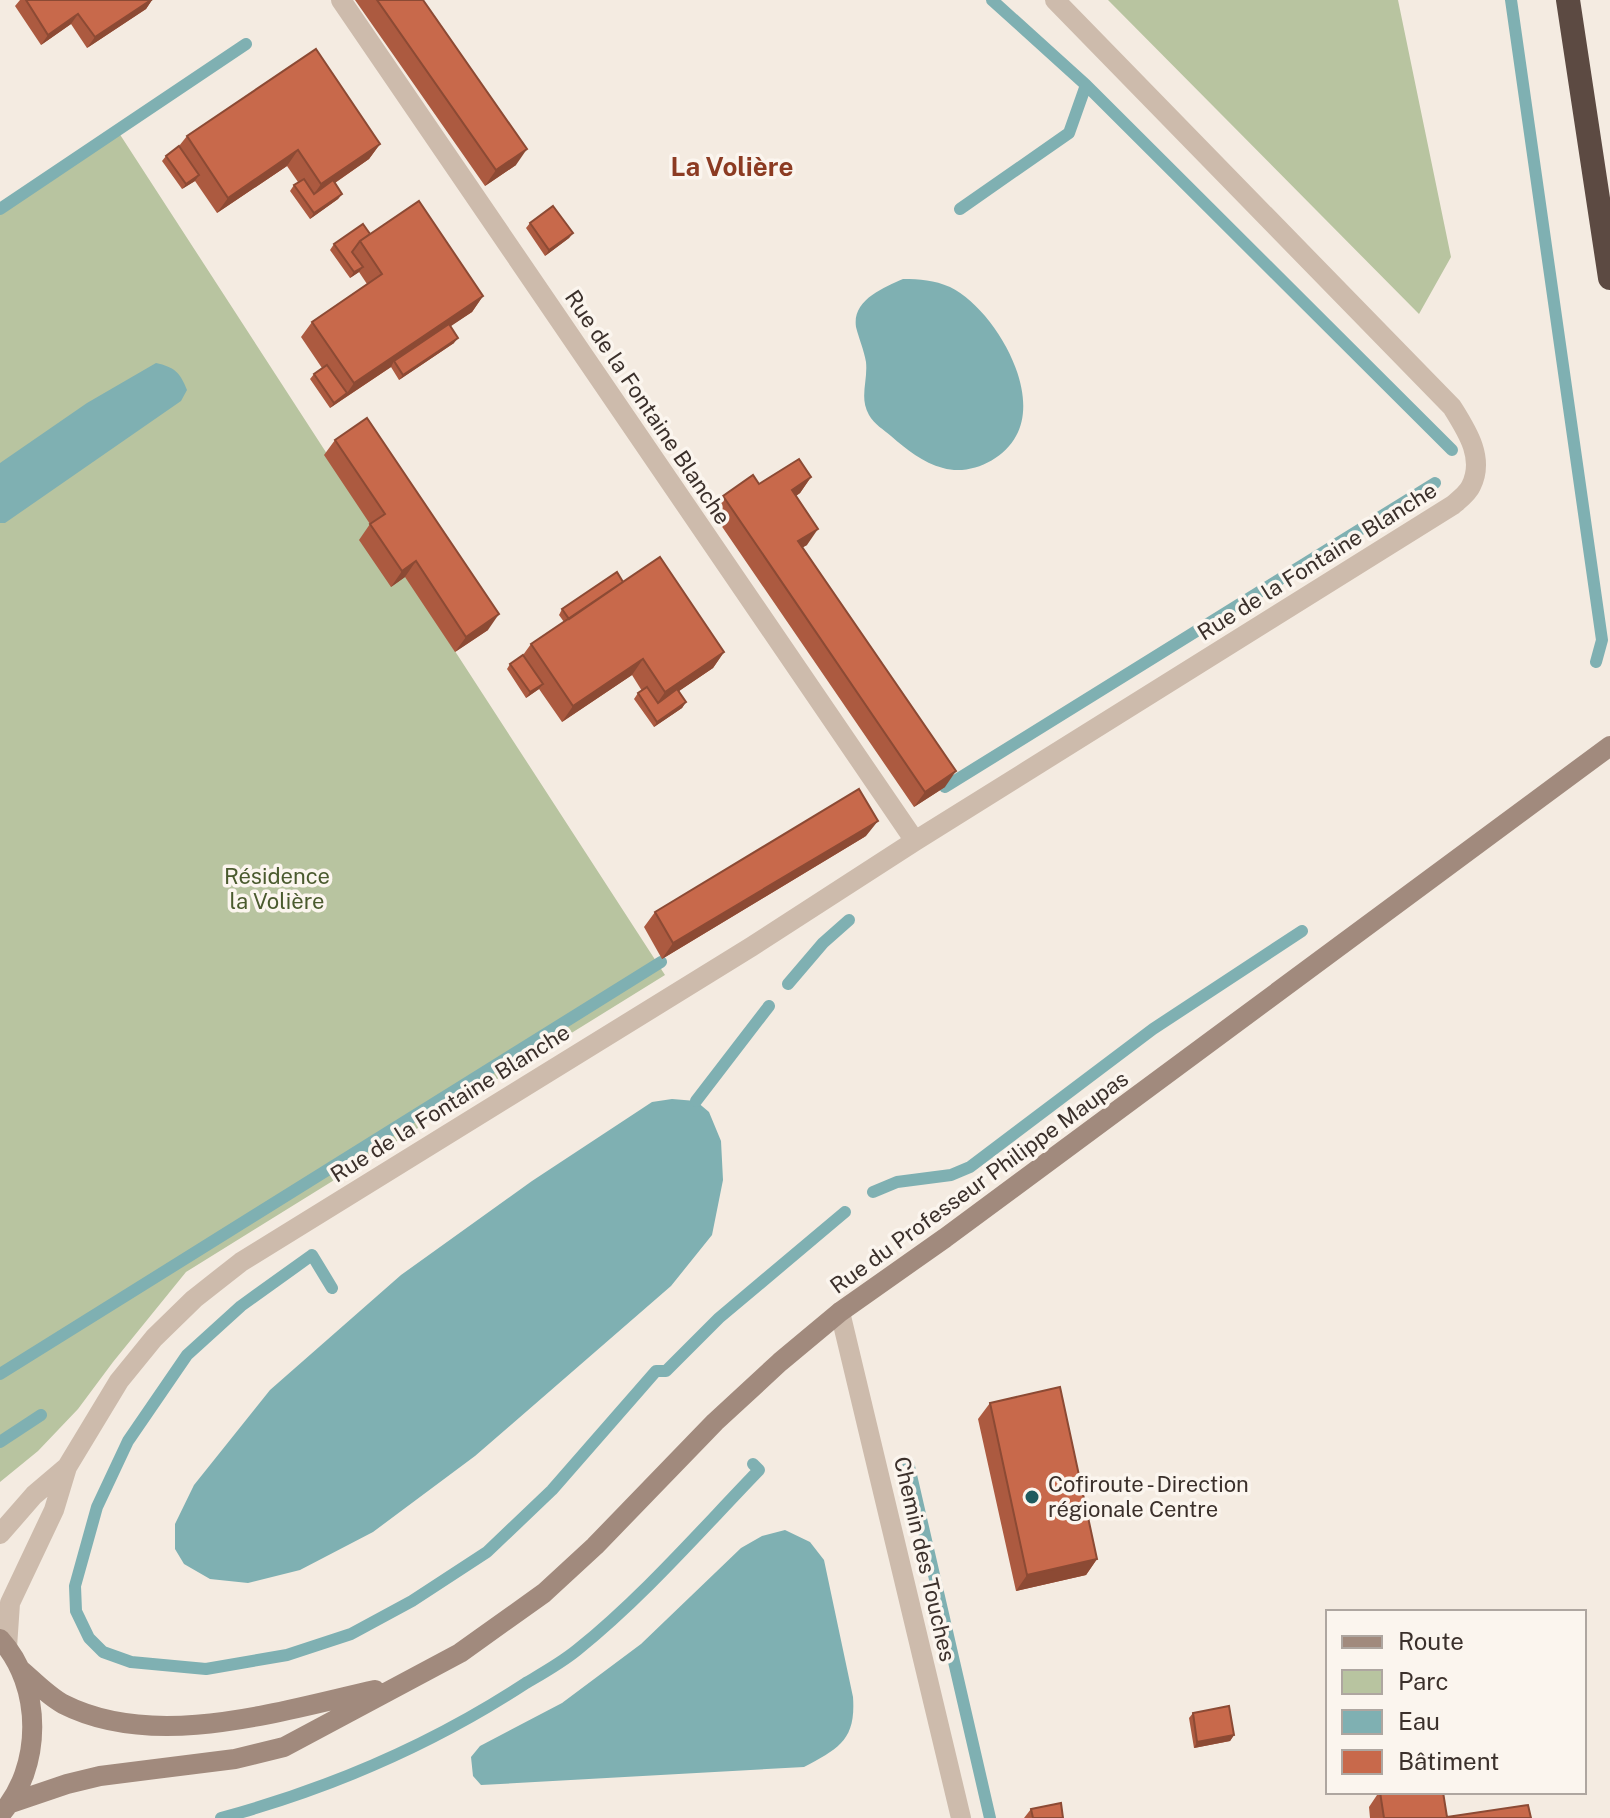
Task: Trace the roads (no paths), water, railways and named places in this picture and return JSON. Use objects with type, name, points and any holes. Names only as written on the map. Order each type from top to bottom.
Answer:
[{"type":"highway","points":[[1568,0],[1610,278]]},
{"type":"street","name":"Rue de la Fontaine Blanche","points":[[341,0],[915,841]]},
{"type":"street","name":"Rue de la Fontaine Blanche","points":[[3,1643],[10,1603],[54,1510],[67,1467],[119,1381],[154,1338],[194,1299],[241,1262],[751,947],[1453,505],[1471,488],[1477,463],[1470,436],[1452,407],[1055,0]]},
{"type":"street","name":"Rue du Professeur Philippe Maupas","points":[[5,1809],[67,1784],[100,1776],[235,1759],[284,1747],[460,1653],[544,1593],[595,1546],[715,1422],[840,1312],[958,1229],[1610,746]]},
{"type":"street","name":"Chemin des Touches","points":[[840,1312],[961,1818]]},
{"type":"street","name":"Rue de la Fontaine Blanche","points":[[0,1534],[34,1495],[67,1467]]},
{"type":"street","points":[[3,1643],[20,1669],[31,1703],[33,1738],[26,1772],[5,1809]]},
{"type":"street","name":"Rue du Professeur Philippe Maupas","points":[[20,1669],[64,1704],[94,1716],[149,1725],[227,1721],[402,1684]]},
{"type":"water","points":[[903,279],[938,283],[966,298],[997,331],[1009,352],[1023,396],[1022,417],[1010,445],[985,464],[953,470],[929,463],[879,427],[866,409],[866,362],[856,318],[870,296]]},
{"type":"water","points":[[156,363],[176,371],[182,379],[187,390],[181,401],[5,523],[0,523],[0,463],[87,403]]},
{"type":"water","points":[[672,1099],[696,1101],[709,1112],[721,1141],[723,1180],[712,1235],[671,1286],[475,1456],[373,1532],[300,1570],[248,1583],[210,1579],[184,1564],[175,1549],[175,1524],[194,1485],[270,1390],[401,1275],[532,1181],[652,1102]]},
{"type":"water","points":[[785,1530],[810,1542],[824,1560],[853,1697],[852,1723],[836,1748],[804,1767],[481,1785],[473,1776],[471,1757],[480,1746],[562,1703],[641,1644],[741,1548],[762,1536]]},
{"type":"waterway","points":[[992,0],[1086,85]]},
{"type":"waterway","points":[[1511,0],[1602,640],[1596,662]]},
{"type":"waterway","points":[[0,209],[246,44]]},
{"type":"waterway","points":[[960,209],[1069,133],[1086,85],[1452,450]]},
{"type":"waterway","points":[[945,787],[1435,483]]},
{"type":"waterway","points":[[788,984],[823,943],[849,920]]},
{"type":"waterway","points":[[873,1192],[897,1182],[951,1175],[970,1167],[1153,1029],[1302,931]]},
{"type":"waterway","points":[[0,1374],[661,962]]},
{"type":"waterway","points":[[696,1101],[769,1006]]},
{"type":"waterway","points":[[332,1288],[312,1255],[241,1306],[187,1355],[128,1441],[97,1507],[75,1586],[76,1611],[89,1638],[103,1652],[131,1662],[206,1669],[287,1655],[351,1634],[412,1601],[487,1552],[552,1490],[656,1371],[666,1371],[719,1318],[845,1212]]},
{"type":"waterway","points":[[0,1442],[41,1415]]},
{"type":"waterway","points":[[908,1462],[990,1818]]},
{"type":"waterway","points":[[221,1818],[340,1779],[417,1745],[558,1664],[601,1630],[671,1563],[759,1470],[753,1464]]},
{"type":"place","name":"Cofiroute - Direction régionale Centre","points":[[1032,1497]]},
{"type":"district","name":"La Volière","points":[[732,166]]},
{"type":"park label","name":"Résidence la Volière","points":[[277,888]]}]
